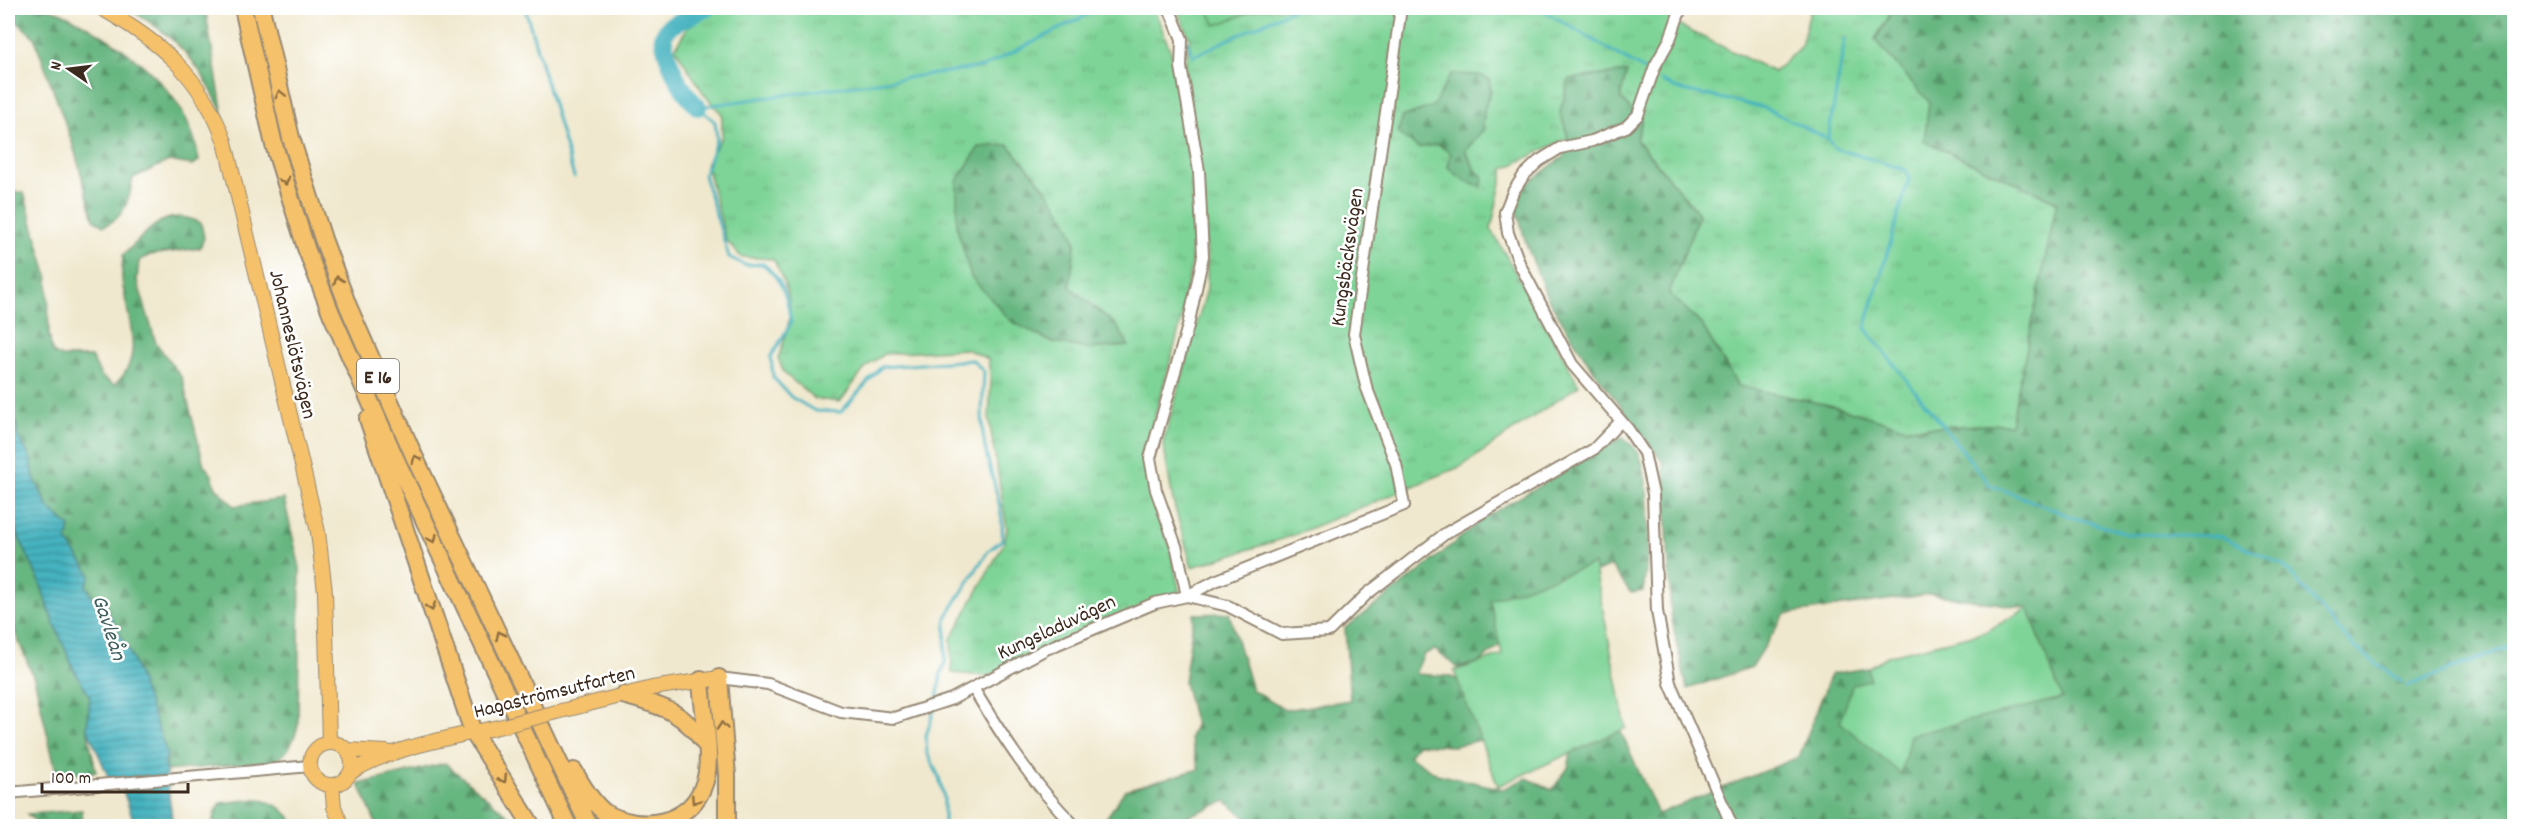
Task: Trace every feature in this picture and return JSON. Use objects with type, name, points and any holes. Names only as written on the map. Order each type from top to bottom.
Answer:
[{"type":"highway","points":[[234,8],[258,84]]},
{"type":"highway","name":"E 16","points":[[243,8],[258,84],[306,248],[355,372],[568,826]]},
{"type":"highway","name":"E 16","points":[[261,8],[291,138],[322,239],[348,306],[414,456],[590,826]]},
{"type":"highway","points":[[355,372],[378,453],[473,732],[532,826]]},
{"type":"highway","points":[[719,678],[727,776],[727,826]]},
{"type":"highway","points":[[525,688],[593,801],[615,818],[628,824],[656,825],[681,816],[692,806],[705,780],[706,745],[701,680]]},
{"type":"highway","points":[[623,695],[675,711],[696,731],[706,745]]},
{"type":"main road","name":"Johanneslötsvägen","points":[[102,8],[142,31],[187,72],[207,102],[225,142],[318,532],[325,592],[329,743]]},
{"type":"main road","name":"Hagaströmsutfarten","points":[[332,785],[345,780],[350,773],[366,764],[401,751],[623,695],[719,678]]},
{"type":"main road","name":"Hagaströmsutfarten","points":[[329,743],[346,750],[401,751]]},
{"type":"main road","points":[[329,743],[317,748],[310,766],[320,783],[332,785],[334,807],[342,826]]},
{"type":"main road","points":[[346,750],[351,760],[350,773]]},
{"type":"street","points":[[1169,8],[1182,39],[1181,67],[1199,171],[1203,256],[1188,326],[1150,458],[1156,490],[1177,549],[1187,596],[1228,606],[1282,634],[1329,631],[1367,594],[1446,533],[1594,449],[1621,421]]},
{"type":"street","name":"Kungsbäcksvägen","points":[[1401,8],[1354,334],[1366,386],[1396,464],[1404,505]]},
{"type":"street","points":[[1681,8],[1670,39],[1655,66],[1638,115],[1626,127],[1592,141],[1560,148],[1539,161],[1518,183],[1505,212],[1508,233],[1520,265],[1572,364],[1621,421],[1644,453],[1653,494],[1657,611],[1670,683],[1732,826]]},
{"type":"street","name":"Kungsladuvägen","points":[[719,678],[768,684],[841,712],[894,718],[952,699],[1046,649],[1112,620],[1155,603],[1187,596],[1215,581],[1404,505]]},
{"type":"street","points":[[973,688],[1017,759],[1047,798],[1075,826]]},
{"type":"street","points":[[8,793],[310,766]]},
{"type":"green space","points":[[8,8],[44,8],[68,16],[109,40],[145,67],[161,82],[186,118],[199,161],[192,165],[169,161],[133,178],[128,200],[122,213],[111,223],[103,226],[94,219],[72,142],[34,37],[8,14]]},
{"type":"green space","points":[[126,8],[205,8],[224,120],[208,84],[186,54],[159,29]]},
{"type":"green space","points":[[715,8],[1154,8],[1172,55],[1191,175],[1194,250],[1180,326],[1146,449],[1150,490],[1170,546],[1180,594],[988,676],[952,673],[951,639],[1004,543],[1007,529],[989,419],[991,381],[988,359],[966,349],[884,354],[866,367],[840,402],[815,399],[784,373],[778,358],[789,319],[790,308],[785,285],[773,259],[741,257],[726,240],[706,164],[722,136],[722,114],[704,94],[675,48],[687,28]],"holes":[[[1009,145],[1076,243],[1070,265],[1070,287],[1116,325],[1087,349],[1049,341]]]},
{"type":"green space","points":[[1176,8],[1671,8],[1678,25],[1774,72],[1801,46],[1811,8],[1894,8],[1875,40],[1930,102],[1924,141],[2057,202],[2012,424],[1906,428],[1833,406],[1738,386],[1702,325],[1669,293],[1699,214],[1636,139],[1642,121],[1620,98],[1560,112],[1568,138],[1504,169],[1491,229],[1579,385],[1462,466],[1289,537],[1192,567],[1173,501],[1163,442],[1207,289],[1207,254],[1185,64],[1190,39]],"holes":[[[1491,90],[1484,110],[1483,130],[1465,151],[1477,172],[1473,185],[1448,167],[1451,154],[1402,117]]]},
{"type":"green space","points":[[1207,8],[1261,8],[1216,25]]},
{"type":"green space","points":[[1894,8],[2514,8],[2514,826],[1249,826],[1248,820],[1226,801],[1163,826],[1101,826],[1125,790],[1199,769],[1190,738],[1195,725],[1184,682],[1194,614],[1229,613],[1252,690],[1285,710],[1350,700],[1345,628],[1419,572],[1484,518],[1623,437],[1639,454],[1646,483],[1648,542],[1643,591],[1631,593],[1611,566],[1576,580],[1480,662],[1458,668],[1435,650],[1424,654],[1415,674],[1449,676],[1479,690],[1486,739],[1453,746],[1417,744],[1409,756],[1437,774],[1503,789],[1527,778],[1552,790],[1568,768],[1572,748],[1620,730],[1658,814],[1799,757],[1831,674],[1868,668],[1901,773],[1910,735],[2062,698],[2028,608],[1931,594],[1785,614],[1752,667],[1687,689],[1671,616],[1664,463],[1589,364],[1547,297],[1527,246],[1515,205],[1527,184],[1564,156],[1568,137],[1560,112],[1569,79],[1627,72],[1620,98],[1642,121],[1636,139],[1699,214],[1669,293],[1702,325],[1738,386],[1833,406],[1906,428],[2011,424],[2057,202],[1924,141],[1929,102],[1875,40]]},
{"type":"green space","points":[[1451,74],[1479,75],[1489,79],[1491,90],[1484,110],[1483,130],[1465,151],[1477,172],[1483,176],[1482,186],[1464,180],[1448,167],[1451,154],[1440,144],[1418,148],[1398,133],[1402,117],[1433,106]]},
{"type":"green space","points":[[1009,145],[1055,202],[1070,228],[1075,244],[1070,287],[1116,325],[1129,346],[1087,349],[1049,341],[1011,321],[971,277],[957,227],[957,181],[979,147]]},
{"type":"green space","points":[[8,191],[24,193],[48,278],[49,335],[52,351],[61,357],[91,357],[102,377],[114,385],[124,374],[130,362],[132,348],[130,321],[122,279],[123,255],[158,223],[167,219],[188,218],[201,223],[204,238],[200,248],[150,255],[139,261],[137,280],[156,343],[182,378],[204,465],[212,475],[215,486],[234,506],[284,499],[300,568],[298,725],[290,746],[275,761],[166,771],[167,753],[110,615],[97,607],[67,541],[70,527],[49,508],[35,480],[30,457],[17,434],[16,423],[8,415]]},
{"type":"green space","points":[[8,514],[40,582],[49,611],[74,670],[90,697],[87,728],[96,772],[57,776],[35,681],[8,615]]},
{"type":"green space","points":[[1594,564],[1626,728],[1498,786],[1454,671],[1502,655],[1490,600]]},
{"type":"green space","points":[[2028,608],[2062,698],[1910,735],[1901,774],[1840,722],[1853,684],[1870,680],[1868,668],[1887,656],[1985,632]]},
{"type":"green space","points":[[445,763],[516,822],[503,826],[377,826],[359,784]]},
{"type":"green space","points":[[257,799],[280,808],[296,826],[212,826],[215,813],[221,803]]},
{"type":"green space","points":[[82,810],[83,826],[40,826],[27,814]]},
{"type":"water","name":"Gavleån","points":[[8,415],[16,423],[17,434],[30,457],[35,480],[49,508],[70,527],[67,541],[91,575],[86,585],[97,607],[110,615],[130,652],[167,753],[165,764],[173,826],[135,826],[121,784],[111,783],[87,728],[90,697],[74,670],[49,611],[40,582],[8,514]]},
{"type":"waterway","points":[[525,8],[574,177]]},
{"type":"waterway","points":[[698,107],[685,92],[675,74],[667,55],[663,36],[670,26],[707,8]]},
{"type":"waterway","points":[[937,701],[941,673],[945,663],[946,617],[988,551],[1002,540],[1000,505],[983,438],[984,372],[973,360],[881,367],[841,412],[815,411],[791,397],[773,377],[771,357],[791,323],[786,297],[776,277],[763,264],[745,265],[729,257],[704,175],[717,138],[715,122],[698,107],[983,67],[1101,8]]},
{"type":"waterway","points":[[1187,41],[1193,56],[1296,8]]},
{"type":"waterway","points":[[1539,8],[1644,70]]},
{"type":"waterway","points":[[1828,139],[1845,39]]},
{"type":"waterway","points":[[1661,80],[1674,88],[1765,108],[1828,139],[1834,148],[1906,170],[1909,179],[1865,328],[1990,485],[2075,518],[2129,534],[2220,536],[2283,565],[2354,647],[2402,682]]},
{"type":"waterway","points":[[2407,686],[2514,645]]},
{"type":"waterway","points":[[935,707],[926,736],[927,753],[939,777],[944,798],[944,826]]}]
